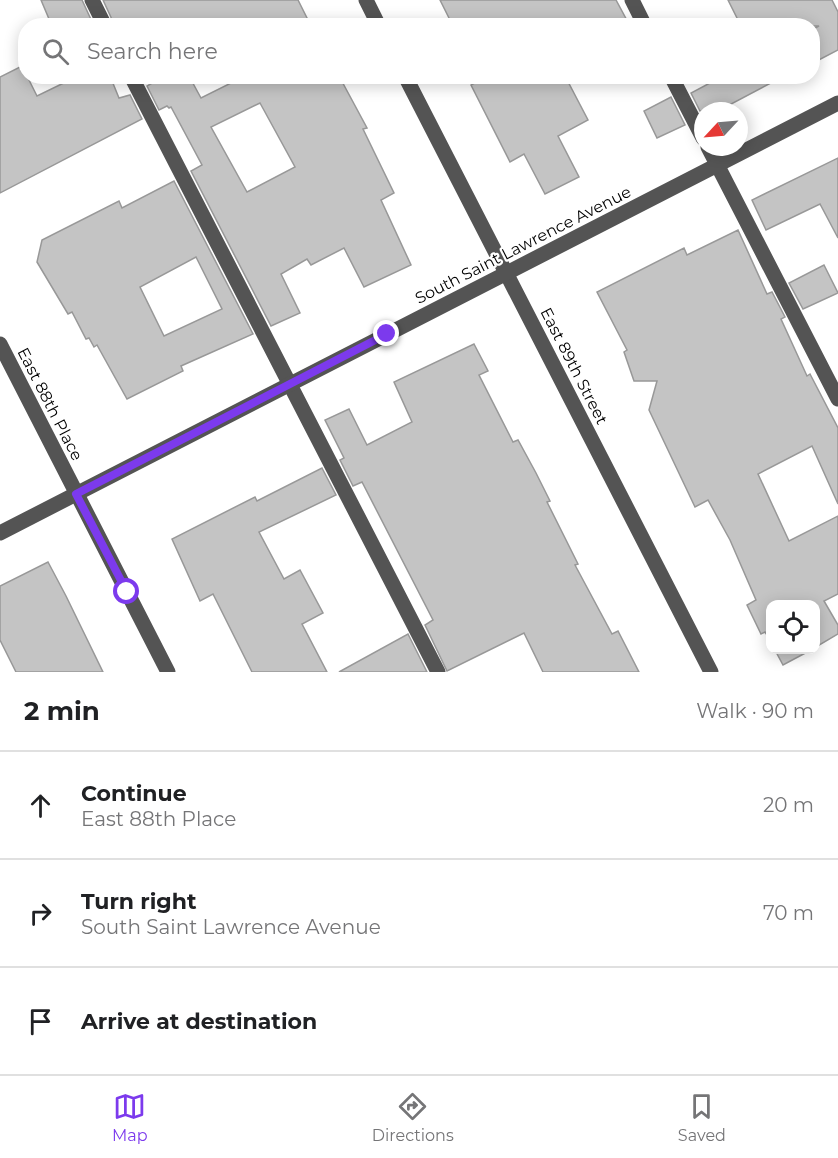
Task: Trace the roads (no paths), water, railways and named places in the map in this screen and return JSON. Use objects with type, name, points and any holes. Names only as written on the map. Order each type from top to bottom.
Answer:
[{"type":"street","points":[[92,0],[101,18]]},
{"type":"street","points":[[366,0],[375,18]]},
{"type":"street","points":[[632,0],[641,18]]},
{"type":"street","points":[[136,84],[438,672]]},
{"type":"street","name":"East 89th Street","points":[[409,84],[711,672]]},
{"type":"street","points":[[675,84],[694,121]]},
{"type":"street","name":"South Saint Lawrence Avenue","points":[[0,533],[838,104]]},
{"type":"street","points":[[712,156],[838,399]]},
{"type":"street","name":"East 88th Place","points":[[0,344],[168,672]]}]
